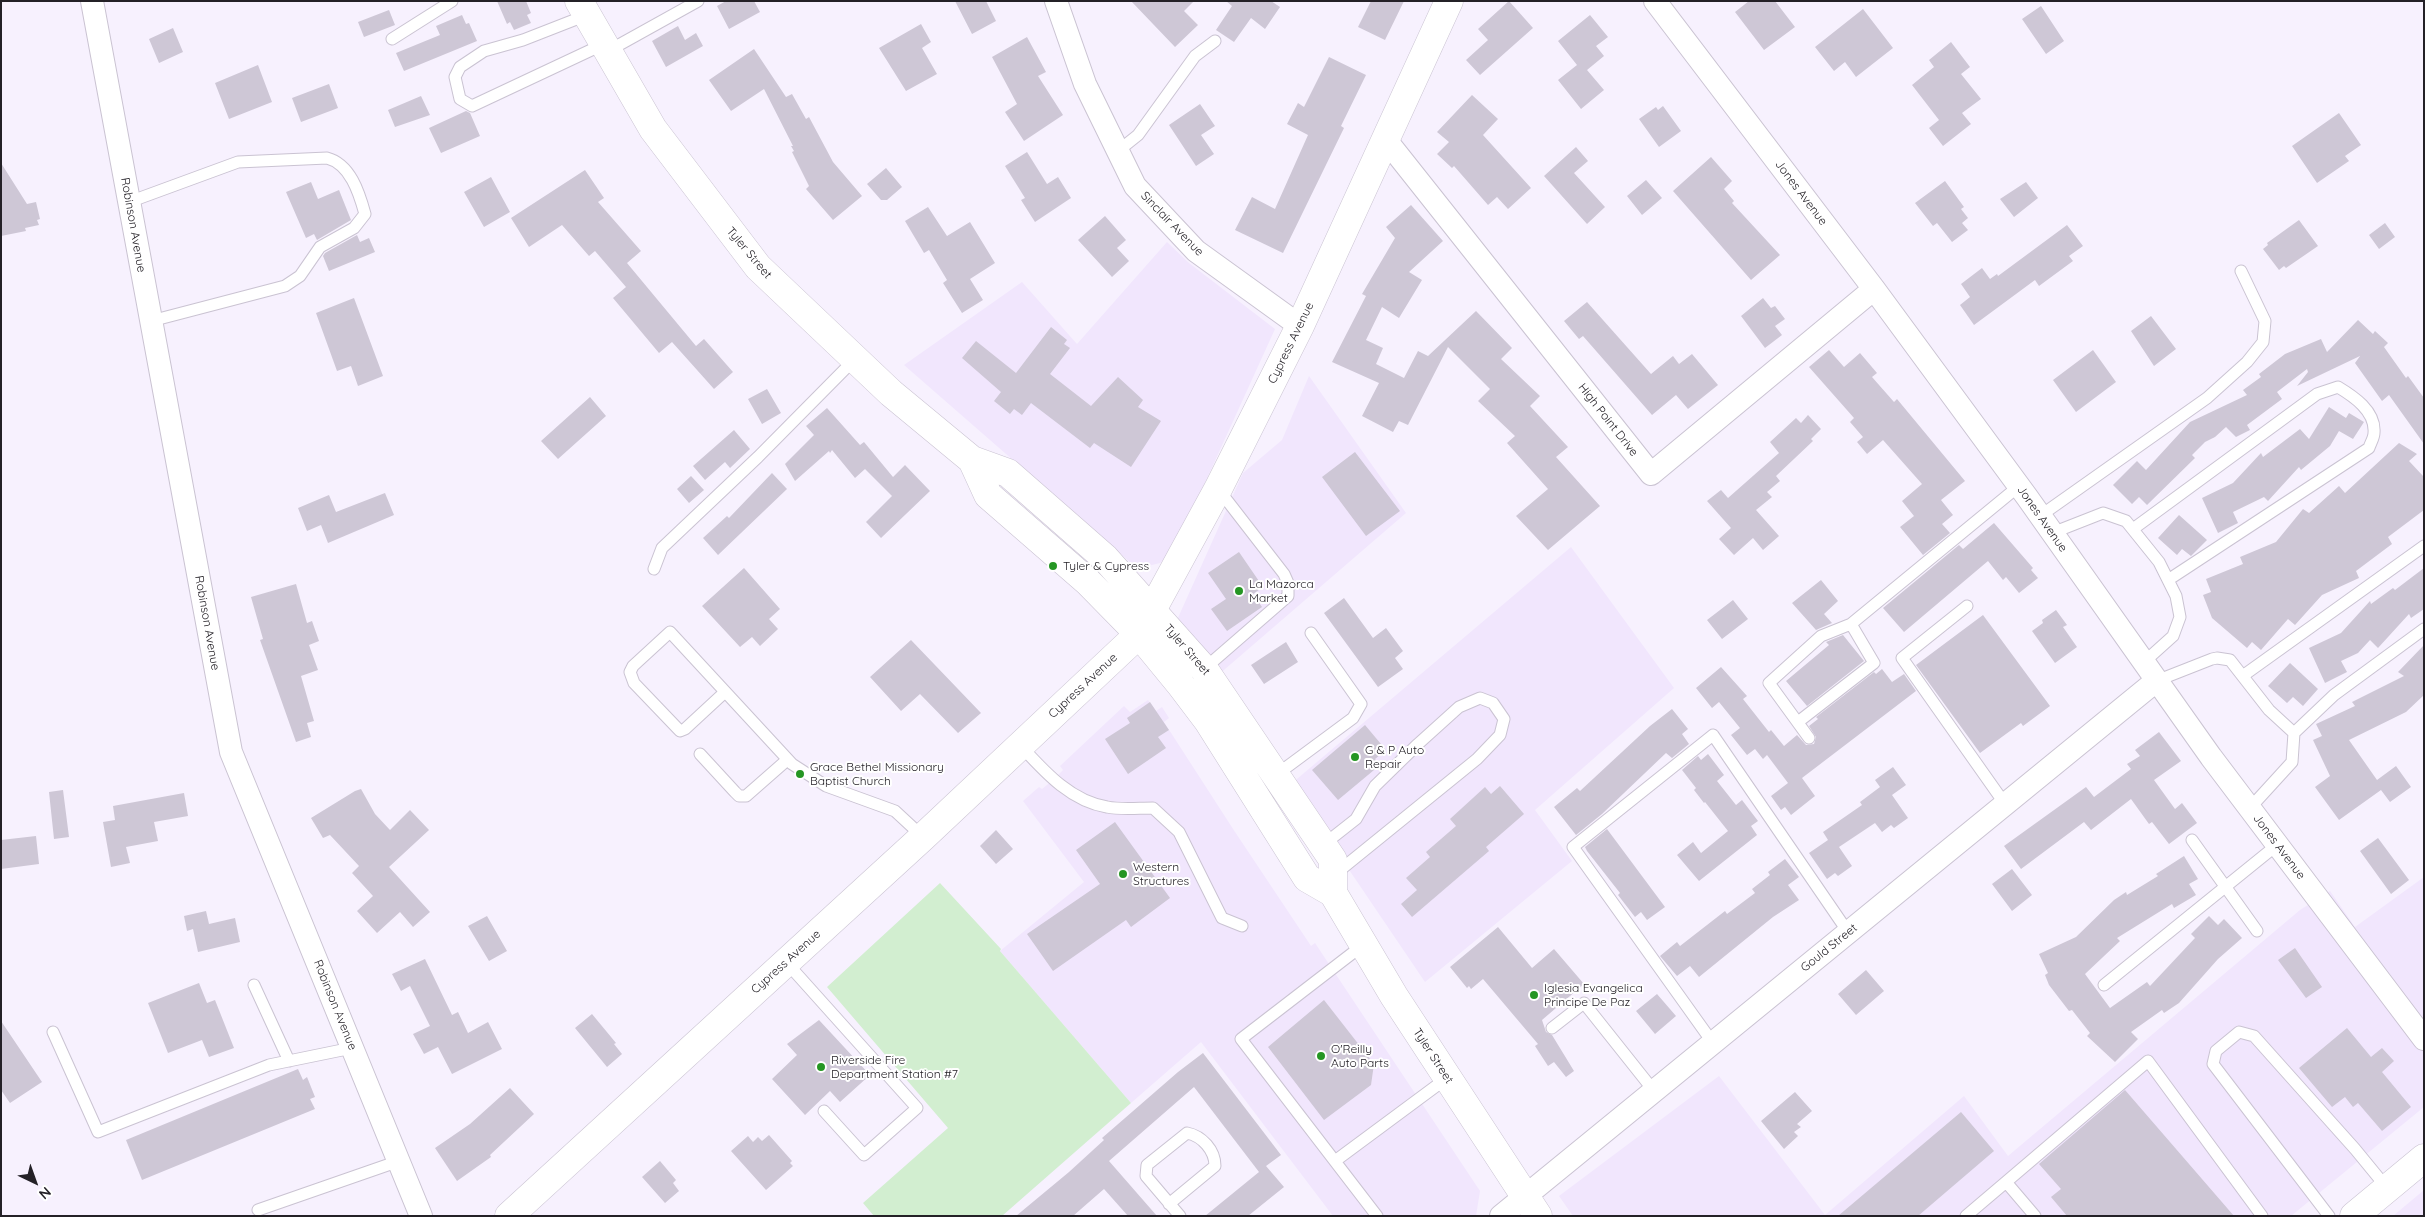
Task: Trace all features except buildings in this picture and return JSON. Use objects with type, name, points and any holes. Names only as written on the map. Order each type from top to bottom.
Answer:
[{"type":"main road","name":"Cypress Avenue","points":[[509,1216],[923,837],[1139,634],[1218,489],[1300,326],[1449,1]]},
{"type":"main road","name":"Tyler Street","points":[[583,8],[653,130],[758,267],[891,393],[972,460],[1008,473],[1105,558],[1204,669],[1333,860],[1333,884],[1363,944],[1447,1078],[1531,1206]]},
{"type":"main road","name":"Tyler Street","points":[[972,460],[988,495],[1088,582],[1139,634],[1208,721],[1306,878],[1333,884]]},
{"type":"main road","points":[[2354,1216],[2424,1158]]},
{"type":"street","name":"Robinson Avenue","points":[[92,1],[231,752],[421,1216]]},
{"type":"street","name":"Sinclair Avenue","points":[[1056,1],[1085,84],[1135,186],[1196,251],[1300,326]]},
{"type":"street","name":"Jones Avenue","points":[[1656,1],[1874,289],[2018,486],[2150,672],[2277,845],[2424,1039]]},
{"type":"street","name":"High Point Drive","points":[[1386,140],[1650,474],[1874,289]]},
{"type":"street","name":"Gould Street","points":[[1501,1216],[1531,1206],[1654,1091],[2005,804],[2150,672]]},
{"type":"lane","points":[[392,39],[452,1]]},
{"type":"lane","points":[[583,8],[523,40],[484,51],[460,67],[455,77],[460,99],[472,106],[606,48],[698,1]]},
{"type":"lane","points":[[1118,151],[1138,136],[1195,56],[1215,41]]},
{"type":"lane","points":[[129,202],[238,162],[327,158],[338,161],[346,168],[365,214],[354,228],[320,247],[300,276],[285,286],[151,320]]},
{"type":"lane","points":[[2046,525],[2207,398],[2263,342],[2265,321],[2241,271]]},
{"type":"lane","points":[[654,569],[662,548],[758,456],[854,359]]},
{"type":"lane","points":[[2132,529],[2316,394],[2338,387],[2356,398],[2369,414],[2374,432],[2369,448],[2168,580]]},
{"type":"lane","points":[[1809,738],[1769,683],[1822,636],[1851,624],[2018,486]]},
{"type":"lane","points":[[1204,669],[1288,596],[1289,590],[1284,574],[1218,489]]},
{"type":"lane","points":[[2046,525],[2103,513],[2126,521],[2159,562],[2176,596],[2180,617],[2173,636],[2150,672]]},
{"type":"lane","points":[[2244,675],[2424,546]]},
{"type":"lane","points":[[1967,606],[1902,658],[2005,804]]},
{"type":"lane","points":[[1798,722],[1874,663],[1851,624]]},
{"type":"lane","points":[[2250,808],[2292,762],[2294,733],[2334,694],[2424,628]]},
{"type":"lane","points":[[725,692],[685,729],[680,730],[634,683],[630,672],[633,666],[670,632],[788,760],[826,786],[895,811],[923,837]]},
{"type":"lane","points":[[1276,775],[1353,718],[1361,704],[1311,632]]},
{"type":"lane","points":[[2150,672],[2218,658],[2230,660],[2244,675],[2269,710],[2294,733]]},
{"type":"lane","points":[[1323,845],[1356,819],[1375,786],[1459,707],[1480,698],[1493,702],[1504,719],[1500,736],[1333,884]]},
{"type":"lane","points":[[1712,1043],[1573,847],[1713,735],[1848,932]]},
{"type":"lane","points":[[1020,745],[1053,780],[1080,798],[1106,807],[1153,808],[1179,832],[1222,918],[1242,926]]},
{"type":"lane","points":[[700,754],[735,792],[746,796],[788,760]]},
{"type":"lane","points":[[2192,840],[2257,931]]},
{"type":"lane","points":[[2104,985],[2277,845]]},
{"type":"lane","points":[[1363,944],[1241,1039],[1377,1216]]},
{"type":"lane","points":[[786,962],[917,1108],[864,1155],[824,1111]]},
{"type":"lane","points":[[254,985],[289,1061]]},
{"type":"lane","points":[[1552,1028],[1584,1003],[1654,1091]]},
{"type":"lane","points":[[53,1032],[98,1132],[270,1065],[352,1048]]},
{"type":"lane","points":[[2329,1216],[2213,1064],[2216,1051],[2239,1032],[2254,1036],[2355,1149],[2387,1188]]},
{"type":"lane","points":[[1966,1216],[2148,1061],[2262,1216]]},
{"type":"lane","points":[[1335,1161],[1447,1078]]},
{"type":"lane","points":[[1169,1204],[1215,1166],[1215,1156],[1198,1135],[1187,1133],[1147,1165],[1146,1176],[1169,1204],[1180,1216]]},
{"type":"lane","points":[[258,1210],[399,1161]]},
{"type":"lane","points":[[2006,1182],[2036,1216]]},
{"type":"shaded area","points":[[1167,242],[1189,263],[1275,329],[1173,553],[1160,563],[1144,567],[1131,563],[904,365],[1022,282],[1077,344]]},
{"type":"shaded area","points":[[1309,376],[1406,513],[1217,676],[1177,620],[1243,473],[1282,440]]},
{"type":"shaded area","points":[[1571,547],[1674,688],[1535,810],[1572,861],[1425,982],[1291,784]]},
{"type":"shaded area","points":[[1148,700],[1156,711],[1162,707],[1169,718],[1164,722],[1235,832],[1311,946],[1315,943],[1480,1191],[1476,1216],[1333,1216],[1201,1042],[1131,1103],[1000,951],[1084,882],[1023,801],[1039,787],[1042,789],[1053,780],[1063,770],[1060,766],[1124,706],[1130,712]]},
{"type":"shaded area","points":[[2424,877],[2424,1107],[2291,1216],[1573,1216],[1559,1196],[1719,1076],[1825,1215],[1964,1096],[2008,1156],[2300,910],[2330,891],[2355,927]]},
{"type":"shaded area","points":[[2424,1190],[2424,1216],[2393,1216]]},
{"type":"green space","points":[[940,883],[1001,949],[1000,951],[1131,1103],[1002,1216],[874,1216],[863,1203],[948,1128],[827,987]]},
{"type":"place","name":"Tyler & Cypress","points":[[1053,566]]},
{"type":"place","name":"La Mazorca Market","points":[[1239,591]]},
{"type":"place","name":"G & P Auto Repair","points":[[1355,757]]},
{"type":"place","name":"Grace Bethel Missionary Baptist Church","points":[[800,774]]},
{"type":"place","name":"Western Structures","points":[[1123,874]]},
{"type":"place","name":"Iglesia Evangelica Principe De Paz","points":[[1534,995]]},
{"type":"place","name":"O'Reilly Auto Parts","points":[[1321,1056]]},
{"type":"place","name":"Riverside Fire Department Station #7","points":[[821,1067]]}]
